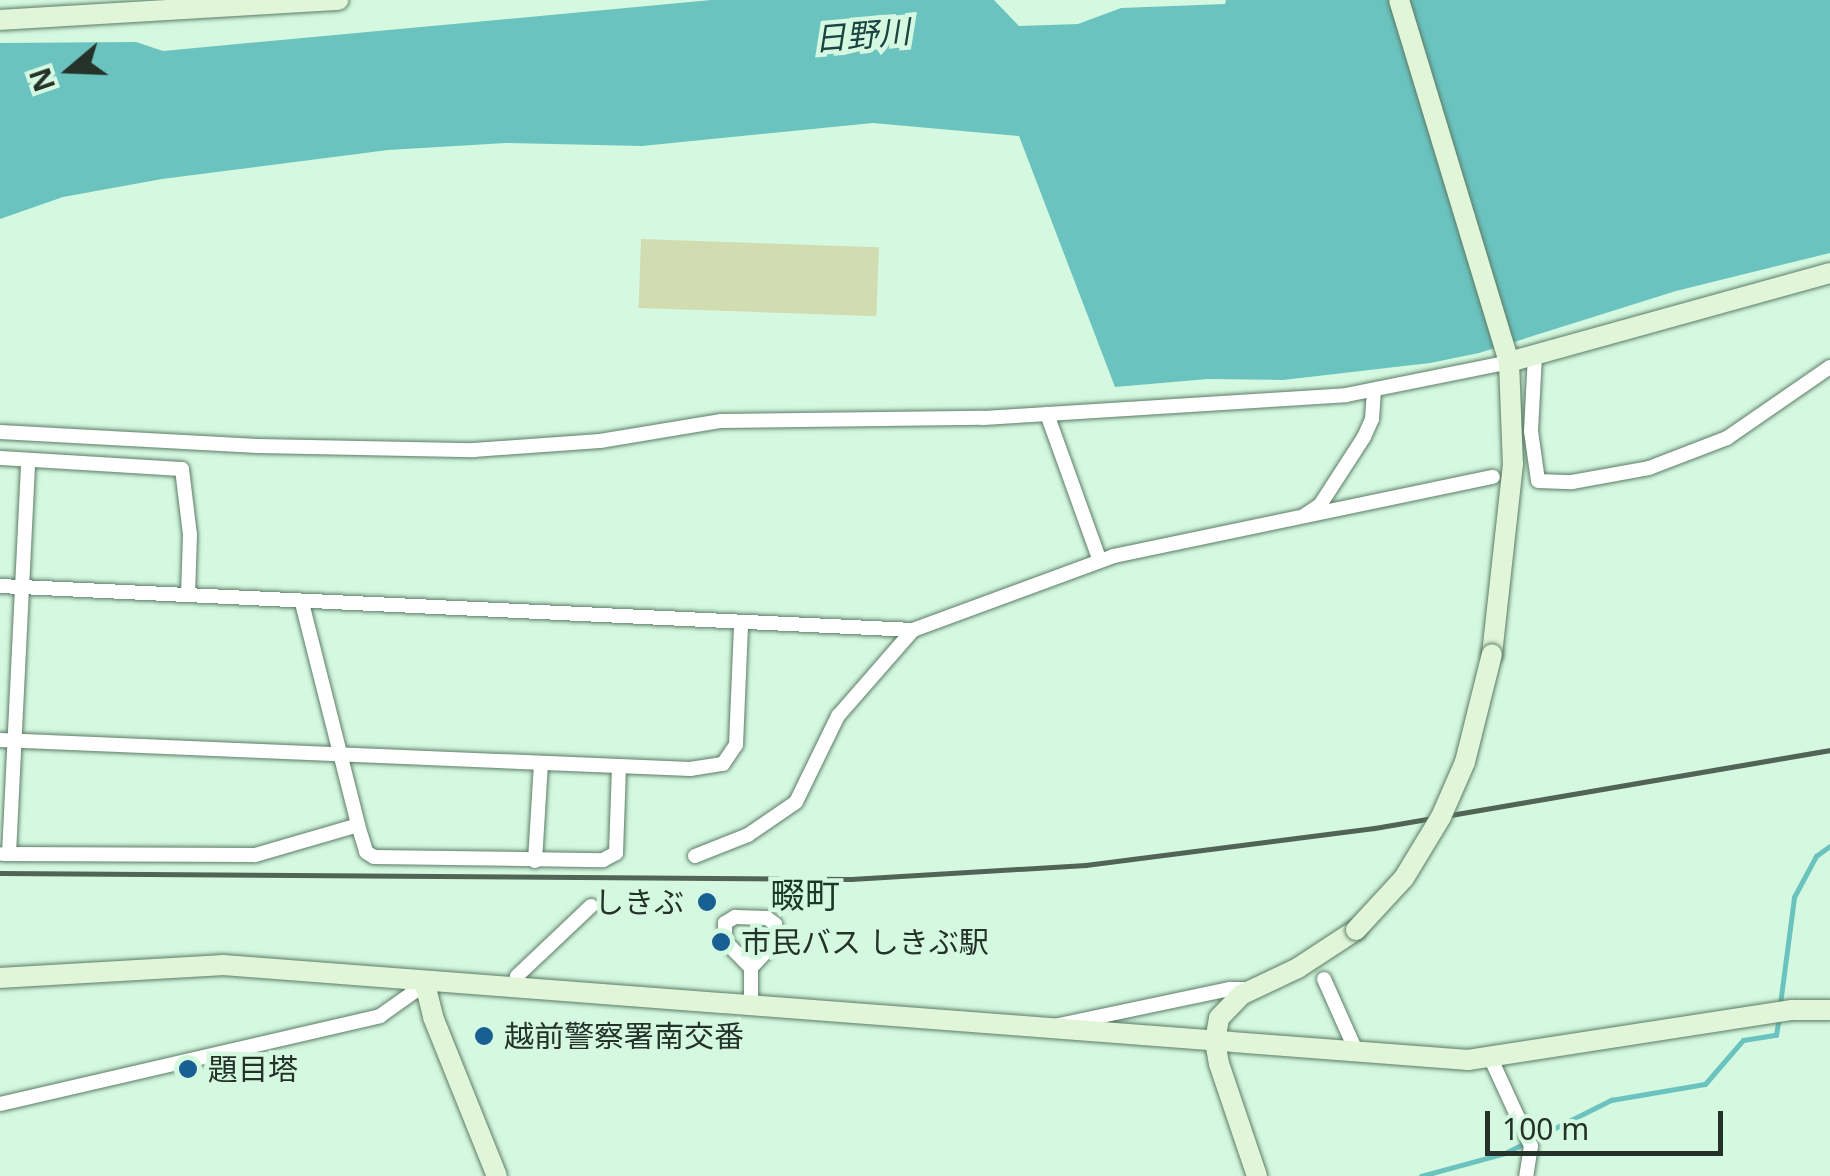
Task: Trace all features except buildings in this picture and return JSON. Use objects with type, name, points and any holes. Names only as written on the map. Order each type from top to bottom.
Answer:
[{"type":"street","points":[[0,20],[199,4],[338,0]]},
{"type":"street","points":[[1258,1176],[1214,1041],[1222,1012],[1252,989],[1298,968],[1356,930],[1404,878],[1441,818],[1465,762],[1492,654],[1514,464],[1508,356],[1399,0]]},
{"type":"street","points":[[0,432],[258,446],[474,450],[600,441],[721,421],[1047,414],[1374,392],[1508,356],[1535,355],[1830,273]]},
{"type":"street","points":[[1535,355],[1531,431],[1538,480],[1572,482],[1649,468],[1727,438],[1830,366]]},
{"type":"street","points":[[1296,520],[1320,505],[1336,483],[1372,420],[1374,392]]},
{"type":"street","points":[[1047,414],[1100,561]]},
{"type":"street","points":[[0,458],[182,469],[190,534],[188,595]]},
{"type":"street","points":[[28,460],[22,587],[8,740],[5,854],[255,855],[358,826]]},
{"type":"street","points":[[0,586],[913,630],[1100,561],[1492,477]]},
{"type":"street","points":[[302,603],[358,826],[366,852],[374,857],[603,860],[616,852],[618,766]]},
{"type":"street","points":[[8,740],[541,764],[690,769],[722,764],[732,756],[741,624]]},
{"type":"street","points":[[695,856],[748,835],[796,802],[838,716],[913,630]]},
{"type":"street","points":[[535,861],[541,764]]},
{"type":"street","points":[[514,990],[517,976],[591,906]]},
{"type":"street","points":[[0,978],[223,965],[425,984],[1491,1059],[1790,1010],[1830,1010]]},
{"type":"street","points":[[751,968],[751,1006]]},
{"type":"street","points":[[1324,978],[1357,1052]]},
{"type":"street","points":[[0,1104],[380,1016],[425,984]]},
{"type":"street","points":[[425,984],[433,1016],[497,1176]]},
{"type":"street","points":[[1044,1029],[1074,1019],[1172,1004],[1230,989],[1252,989]]},
{"type":"street","points":[[1491,1059],[1531,1146],[1526,1176]]},
{"type":"green space","points":[[641,239],[879,247],[876,316],[639,308]]},
{"type":"water","name":"日野川","points":[[711,0],[994,0],[1019,26],[1078,24],[1121,8],[1225,4],[1226,0],[1830,0],[1830,253],[1676,291],[1479,353],[1430,363],[1283,380],[1208,379],[1115,387],[1019,136],[873,123],[642,146],[506,143],[388,150],[162,179],[63,197],[0,219],[0,43],[136,42],[163,51]]},
{"type":"waterway","points":[[1780,1004],[1794,897],[1816,856],[1830,846]]},
{"type":"waterway","points":[[1421,1176],[1505,1153],[1611,1100],[1705,1084],[1743,1040],[1776,1035],[1779,1015]]},
{"type":"railway","points":[[0,873],[851,879],[1086,865],[1374,828],[1830,750]]},
{"type":"place","name":"しきぶ","points":[[707,902]]},
{"type":"place","name":"市民バス しきぶ駅","points":[[721,942]]},
{"type":"place","name":"越前警察署南交番","points":[[484,1036]]},
{"type":"place","name":"題目塔","points":[[188,1069]]},
{"type":"district","name":"畷町","points":[[805,895]]}]
